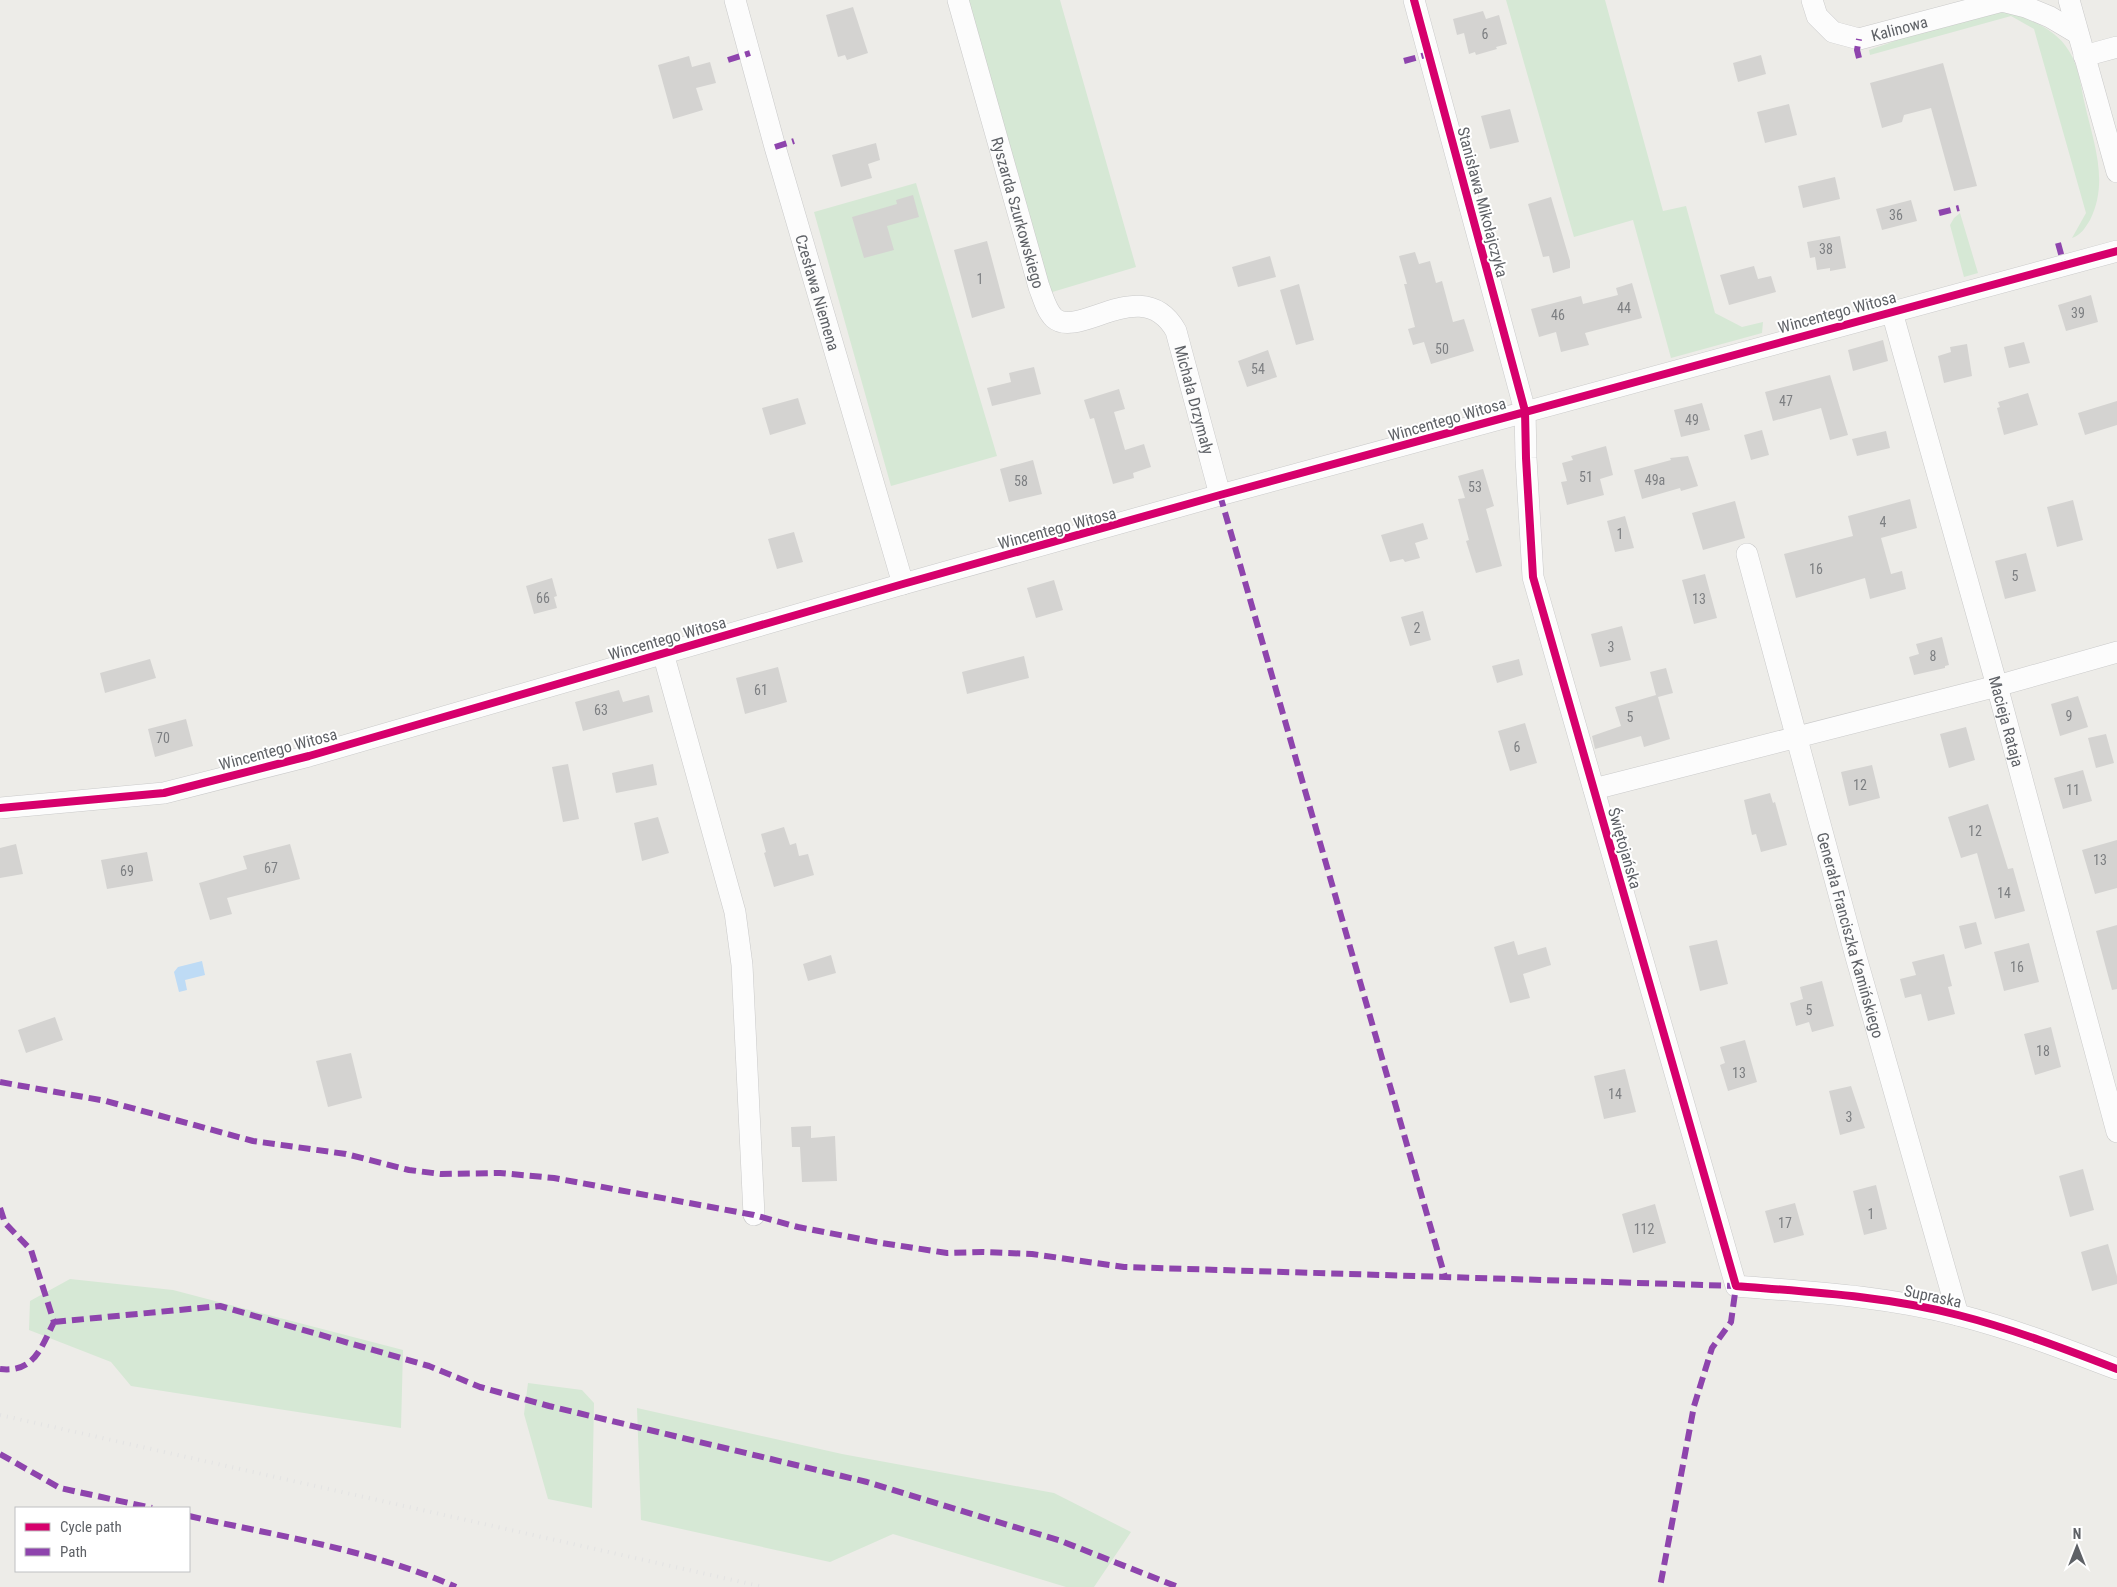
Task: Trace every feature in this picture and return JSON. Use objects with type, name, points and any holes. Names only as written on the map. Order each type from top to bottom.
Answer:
[{"type":"street","name":"Czesława Niemena","points":[[735,0],[775,147],[903,584]]},
{"type":"street","name":"Ryszarda Szurkowskiego","points":[[958,0],[1039,287],[1047,308],[1055,319],[1067,322],[1126,307],[1144,307],[1160,312]]},
{"type":"street","name":"Stanisława Mikołajczyka","points":[[1414,0],[1525,411]]},
{"type":"street","name":"Kalinowa","points":[[1812,0],[1817,16],[1833,32],[1860,39],[2003,1],[2034,10],[2077,33]]},
{"type":"street","points":[[2069,0],[2117,172]]},
{"type":"street","points":[[2084,56],[2117,47]]},
{"type":"street","name":"Wincentego Witosa","points":[[0,808],[164,792],[309,756],[903,584],[1220,495],[2117,251]]},
{"type":"street","name":"Michała Drzymały","points":[[1160,312],[1170,320],[1176,331],[1220,495]]},
{"type":"street","name":"Macieja Rataja","points":[[1892,312],[1997,686],[2117,1132]]},
{"type":"street","name":"Świętojańska","points":[[1525,411],[1526,458],[1534,577],[1736,1286]]},
{"type":"street","name":"Generała Franciszka Kamińskiego","points":[[1747,554],[1906,1136],[1958,1315]]},
{"type":"street","points":[[1594,789],[1997,686],[2117,652]]},
{"type":"street","points":[[663,653],[735,912],[742,965],[754,1215]]},
{"type":"street","name":"Supraska","points":[[1736,1286],[1834,1294],[1898,1303],[1958,1315],[2047,1342],[2117,1369]]},
{"type":"green space","points":[[968,0],[1060,0],[1136,267],[1049,293]]},
{"type":"green space","points":[[1506,0],[1605,0],[1663,211],[1686,206],[1715,313],[1742,327],[1763,322],[1762,333],[1671,358],[1633,220],[1574,237]]},
{"type":"green space","points":[[2010,12],[2035,22],[2058,37],[2069,51],[2077,70],[2096,149],[2099,177],[2096,206],[2090,220],[2080,233],[2072,238],[2086,213],[2034,29],[2011,16],[1870,55],[1869,50],[1938,26],[1974,17]]},
{"type":"green space","points":[[916,183],[997,456],[891,486],[814,212]]},
{"type":"green space","points":[[1960,213],[1978,273],[1964,277],[1950,225]]},
{"type":"green space","points":[[70,1279],[173,1290],[403,1350],[401,1428],[131,1386],[111,1362],[29,1330],[30,1301]]},
{"type":"green space","points":[[528,1383],[582,1390],[594,1403],[592,1508],[548,1499],[524,1414]]},
{"type":"green space","points":[[637,1408],[842,1454],[1054,1493],[1131,1532],[1094,1587],[1066,1587],[893,1534],[830,1562],[641,1520]]},
{"type":"water","points":[[202,961],[205,975],[185,980],[187,990],[179,992],[174,972],[178,967]]},
{"type":"building","points":[[853,7],[868,53],[847,60],[845,55],[838,57],[826,15]]},
{"type":"building","points":[[1483,11],[1486,19],[1499,15],[1507,44],[1476,55],[1475,52],[1469,54],[1464,33],[1457,35],[1453,19]]},
{"type":"building","points":[[1761,55],[1766,74],[1738,82],[1733,63]]},
{"type":"building","points":[[689,56],[692,67],[710,62],[716,83],[696,88],[703,110],[673,119],[658,65]]},
{"type":"building","points":[[1943,63],[1977,186],[1954,191],[1931,108],[1904,115],[1902,122],[1882,128],[1870,83]]},
{"type":"building","points":[[1789,104],[1797,135],[1765,143],[1757,112]]},
{"type":"building","points":[[1510,109],[1519,142],[1490,149],[1481,116]]},
{"type":"building","points":[[876,143],[880,160],[868,164],[872,178],[841,187],[832,155]]},
{"type":"building","points":[[1835,177],[1840,199],[1803,208],[1798,186]]},
{"type":"building","points":[[913,195],[919,217],[887,226],[894,250],[864,258],[852,217],[897,204],[896,200]]},
{"type":"building","points":[[1551,197],[1570,261],[1570,268],[1553,273],[1549,256],[1543,257],[1528,204]]},
{"type":"building","points":[[1911,200],[1917,221],[1882,230],[1876,209]]},
{"type":"building","points":[[1840,236],[1846,268],[1830,271],[1830,268],[1817,270],[1815,257],[1810,258],[1807,242]]},
{"type":"building","points":[[987,241],[1005,308],[972,318],[954,250]]},
{"type":"building","points":[[1415,252],[1419,264],[1430,261],[1436,283],[1442,281],[1453,322],[1464,319],[1474,351],[1431,364],[1424,342],[1413,345],[1408,329],[1415,327],[1404,284],[1407,284],[1399,256]]},
{"type":"building","points":[[1270,256],[1276,277],[1238,287],[1232,267]]},
{"type":"building","points":[[1754,266],[1758,279],[1771,276],[1776,292],[1729,305],[1720,275]]},
{"type":"building","points":[[1632,283],[1642,318],[1585,333],[1589,345],[1561,352],[1556,332],[1539,337],[1531,309],[1581,296],[1583,304],[1618,295],[1616,288]]},
{"type":"building","points":[[1299,284],[1314,340],[1296,345],[1280,290]]},
{"type":"building","points":[[2091,295],[2098,322],[2066,331],[2058,305]]},
{"type":"building","points":[[1883,340],[1888,361],[1853,371],[1848,350]]},
{"type":"building","points":[[2024,342],[2030,363],[2009,368],[2004,347]]},
{"type":"building","points":[[1967,344],[1972,376],[1944,383],[1938,356],[1951,352],[1950,347]]},
{"type":"building","points":[[1268,350],[1277,377],[1247,387],[1238,361]]},
{"type":"building","points":[[1034,367],[1041,394],[992,406],[987,388],[1011,382],[1009,373]]},
{"type":"building","points":[[1830,375],[1848,435],[1830,440],[1821,408],[1773,421],[1765,392]]},
{"type":"building","points":[[1119,389],[1125,409],[1114,412],[1125,450],[1144,444],[1151,467],[1133,473],[1134,478],[1113,484],[1094,418],[1090,419],[1084,400]]},
{"type":"building","points":[[2028,393],[2038,425],[2004,435],[1997,408],[2000,407],[1998,402]]},
{"type":"building","points":[[798,398],[806,424],[770,435],[762,408]]},
{"type":"building","points":[[2117,401],[2117,425],[2085,435],[2078,413]]},
{"type":"building","points":[[1702,403],[1710,430],[1681,437],[1674,410]]},
{"type":"building","points":[[1762,430],[1769,455],[1751,460],[1744,435]]},
{"type":"building","points":[[1886,431],[1890,448],[1857,456],[1852,439]]},
{"type":"building","points":[[1606,446],[1613,475],[1600,479],[1604,495],[1567,505],[1561,482],[1567,481],[1562,463],[1573,460],[1571,456]]},
{"type":"building","points":[[1688,456],[1698,486],[1681,491],[1680,488],[1642,499],[1634,470],[1671,460],[1670,458]]},
{"type":"building","points":[[1033,460],[1042,494],[1009,502],[1000,469]]},
{"type":"building","points":[[1483,469],[1494,506],[1486,509],[1502,566],[1476,573],[1466,541],[1469,540],[1458,499],[1465,498],[1458,476]]},
{"type":"building","points":[[1910,499],[1917,528],[1881,538],[1891,574],[1902,571],[1906,589],[1870,599],[1865,578],[1796,598],[1784,554],[1853,536],[1848,516]]},
{"type":"building","points":[[2073,500],[2083,540],[2057,547],[2047,507]]},
{"type":"building","points":[[1735,501],[1745,538],[1703,550],[1692,513]]},
{"type":"building","points":[[1625,516],[1634,548],[1615,552],[1607,521]]},
{"type":"building","points":[[1423,523],[1428,539],[1415,543],[1420,558],[1405,562],[1403,559],[1390,562],[1381,535]]},
{"type":"building","points":[[794,532],[803,562],[777,569],[768,539]]},
{"type":"building","points":[[2026,553],[2036,591],[2005,599],[1995,561]]},
{"type":"building","points":[[1705,574],[1717,618],[1694,624],[1682,580]]},
{"type":"building","points":[[552,578],[557,596],[554,597],[557,608],[534,614],[526,586]]},
{"type":"building","points":[[1054,580],[1063,610],[1036,618],[1027,588]]},
{"type":"building","points":[[1423,611],[1431,640],[1410,646],[1401,617]]},
{"type":"building","points":[[1622,626],[1631,660],[1600,667],[1591,634]]},
{"type":"building","points":[[1942,637],[1949,665],[1945,666],[1945,668],[1914,675],[1909,657],[1919,654],[1916,644]]},
{"type":"building","points":[[1024,656],[1029,678],[967,694],[962,672]]},
{"type":"building","points":[[150,659],[156,678],[105,693],[100,673]]},
{"type":"building","points":[[1519,659],[1523,675],[1497,683],[1492,666]]},
{"type":"building","points":[[778,667],[787,702],[745,714],[736,678]]},
{"type":"building","points":[[1666,668],[1673,693],[1658,697],[1670,739],[1644,747],[1641,736],[1595,749],[1592,736],[1621,726],[1615,707],[1656,695],[1650,672]]},
{"type":"building","points":[[619,690],[623,702],[649,695],[653,712],[583,731],[575,702]]},
{"type":"building","points":[[2078,696],[2088,727],[2060,736],[2051,704]]},
{"type":"building","points":[[186,719],[193,746],[155,757],[148,729]]},
{"type":"building","points":[[1525,723],[1537,763],[1510,771],[1498,731]]},
{"type":"building","points":[[1966,727],[1975,760],[1949,768],[1940,734]]},
{"type":"building","points":[[2106,734],[2114,763],[2096,768],[2088,738]]},
{"type":"building","points":[[568,764],[579,819],[563,822],[552,767]]},
{"type":"building","points":[[653,764],[657,785],[616,793],[612,773]]},
{"type":"building","points":[[1872,765],[1880,798],[1849,806],[1841,772]]},
{"type":"building","points":[[2083,770],[2092,801],[2063,809],[2054,778]]},
{"type":"building","points":[[1770,793],[1773,803],[1775,802],[1787,845],[1761,852],[1756,834],[1752,835],[1744,800]]},
{"type":"building","points":[[1988,804],[2008,869],[2013,868],[2025,911],[1995,919],[1977,853],[1961,858],[1948,817]]},
{"type":"building","points":[[658,817],[669,853],[642,861],[634,823]]},
{"type":"building","points":[[784,827],[790,845],[796,843],[799,856],[808,854],[814,875],[774,887],[764,853],[766,852],[761,834]]},
{"type":"building","points":[[2117,840],[2117,888],[2095,894],[2082,850]]},
{"type":"building","points":[[16,844],[23,874],[0,878],[0,848]]},
{"type":"building","points":[[290,844],[300,879],[227,898],[232,914],[210,920],[199,883],[247,869],[243,856]]},
{"type":"building","points":[[147,852],[153,881],[107,889],[101,860]]},
{"type":"building","points":[[1976,922],[1982,944],[1965,949],[1959,926]]},
{"type":"building","points":[[2117,925],[2117,989],[2112,990],[2096,931]]},
{"type":"building","points":[[1717,940],[1728,984],[1700,991],[1689,946]]},
{"type":"building","points":[[1514,941],[1518,955],[1546,947],[1551,965],[1523,974],[1530,998],[1510,1003],[1494,947]]},
{"type":"building","points":[[2029,943],[2039,982],[2004,991],[1994,952]]},
{"type":"building","points":[[1944,954],[1952,986],[1948,987],[1955,1014],[1928,1021],[1921,994],[1905,998],[1900,979],[1916,975],[1912,962]]},
{"type":"building","points":[[831,955],[836,973],[808,981],[803,964]]},
{"type":"building","points":[[1822,981],[1834,1026],[1812,1032],[1809,1022],[1796,1026],[1790,1003],[1803,999],[1800,987]]},
{"type":"building","points":[[55,1017],[63,1040],[26,1053],[18,1030]]},
{"type":"building","points":[[2051,1027],[2061,1067],[2035,1075],[2024,1034]]},
{"type":"building","points":[[1745,1040],[1757,1082],[1728,1091],[1720,1065],[1725,1063],[1720,1047]]},
{"type":"building","points":[[351,1053],[362,1098],[328,1107],[316,1061]]},
{"type":"building","points":[[1625,1069],[1636,1112],[1604,1119],[1594,1076]]},
{"type":"building","points":[[1851,1086],[1865,1128],[1840,1135],[1829,1091]]},
{"type":"building","points":[[811,1126],[811,1138],[835,1136],[837,1181],[802,1182],[800,1147],[792,1147],[791,1127]]},
{"type":"building","points":[[2083,1169],[2094,1210],[2070,1217],[2059,1176]]},
{"type":"building","points":[[1876,1185],[1887,1229],[1864,1235],[1853,1191]]},
{"type":"building","points":[[1795,1203],[1804,1235],[1774,1243],[1765,1211]]},
{"type":"building","points":[[1655,1204],[1666,1243],[1633,1253],[1622,1214]]},
{"type":"building","points":[[2108,1244],[2117,1276],[2117,1284],[2092,1291],[2081,1252]]},
{"type":"railway","points":[[0,1415],[764,1587]]},
{"type":"marked path","points":[[1859,39],[1857,50],[1859,58]]},
{"type":"marked path","points":[[728,60],[750,53]]},
{"type":"marked path","points":[[1404,61],[1429,54]]},
{"type":"marked path","points":[[775,147],[794,141]]},
{"type":"marked path","points":[[1939,213],[1959,208]]},
{"type":"marked path","points":[[2058,243],[2064,265]]},
{"type":"marked path","points":[[1220,495],[1445,1277]]},
{"type":"marked path","points":[[0,1082],[106,1101],[253,1141],[346,1154],[409,1170],[441,1174],[500,1173],[554,1178],[754,1215],[798,1227],[947,1253],[1032,1254],[1124,1267],[1736,1286],[1731,1322],[1712,1348],[1694,1406],[1660,1587]]},
{"type":"marked path","points":[[0,1208],[5,1223],[31,1250],[54,1322],[40,1349],[29,1363],[12,1369],[0,1369]]},
{"type":"marked path","points":[[54,1322],[220,1306],[429,1366],[480,1387],[549,1406],[867,1482],[1061,1541],[1178,1587]]},
{"type":"marked path","points":[[0,1454],[60,1488],[147,1507]]},
{"type":"marked path","points":[[190,1516],[290,1537],[358,1554],[424,1574],[456,1587]]},
{"type":"cycle path","points":[[1414,0],[1525,411],[1533,577],[1736,1286],[1876,1299],[1931,1309],[2019,1333],[2117,1369]]},
{"type":"cycle path","points":[[0,808],[164,793],[309,756],[903,584],[1220,495],[2117,251]]}]
